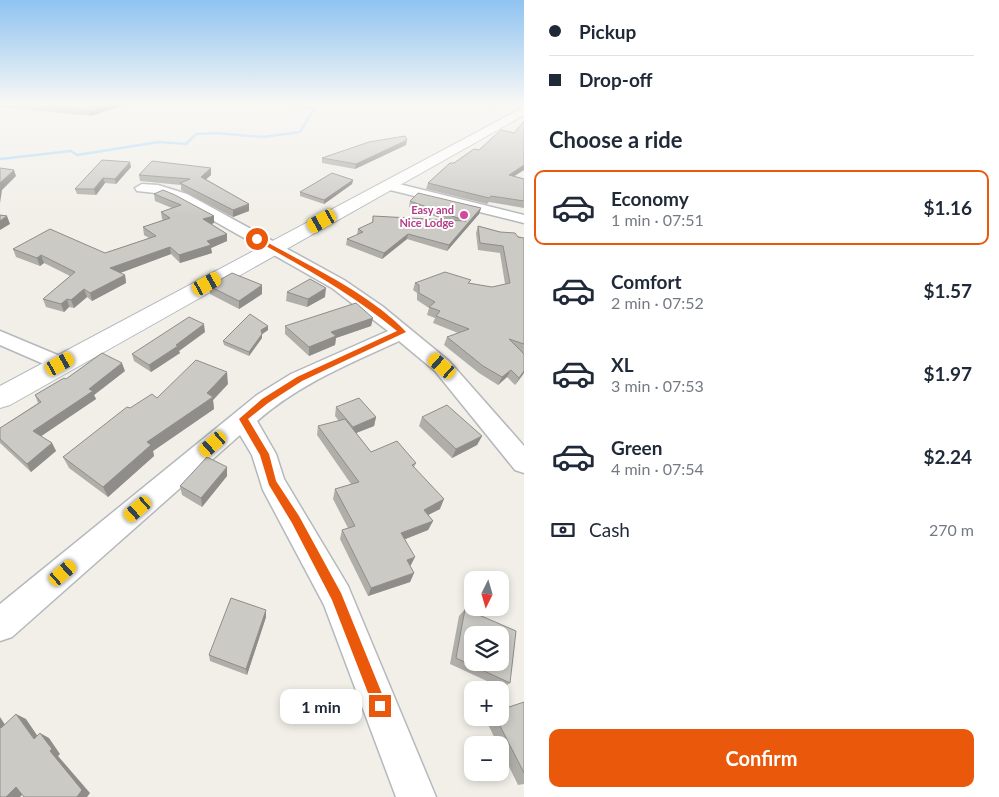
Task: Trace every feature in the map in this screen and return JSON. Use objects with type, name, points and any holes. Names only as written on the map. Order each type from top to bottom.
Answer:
[{"type":"main road","points":[[0,398],[467,141]]},
{"type":"street","points":[[387,185],[524,219]]},
{"type":"street","points":[[142,188],[158,189],[182,197],[338,284],[375,310],[442,366],[524,462]]},
{"type":"street","points":[[0,625],[265,401],[300,379],[402,332]]},
{"type":"street","points":[[0,338],[60,364]]},
{"type":"street","points":[[243,419],[264,454],[272,482],[337,597],[416,797]]},
{"type":"building","points":[[404,141],[356,164],[322,158],[369,142]]},
{"type":"building","points":[[489,141],[524,141],[524,165],[509,175],[524,179],[524,201],[491,196],[489,198],[428,183],[450,163],[454,163],[474,149],[479,150]]},
{"type":"building","points":[[102,160],[130,162],[115,179],[103,178],[94,189],[75,189]]},
{"type":"building","points":[[152,161],[211,168],[201,177],[249,204],[233,210],[180,183],[190,179],[139,175]]},
{"type":"building","points":[[0,168],[14,170],[0,183]]},
{"type":"building","points":[[332,173],[353,180],[324,200],[300,192]]},
{"type":"building","points":[[163,190],[214,216],[203,219],[227,234],[207,241],[211,245],[179,255],[170,247],[110,268],[125,275],[90,293],[84,289],[71,300],[67,299],[61,304],[43,299],[75,272],[41,255],[37,258],[13,249],[50,229],[105,253],[156,236],[143,227],[170,218],[161,212],[181,205],[154,194]]},
{"type":"building","points":[[418,193],[481,208],[449,245],[408,234],[384,253],[347,239],[363,232],[358,229],[373,222],[373,216],[466,221],[410,201]]},
{"type":"building","points":[[0,215],[7,216],[0,221]]},
{"type":"building","points":[[478,226],[500,232],[515,233],[518,237],[524,238],[524,344],[509,339],[524,354],[524,371],[519,378],[511,370],[502,377],[483,366],[447,337],[469,329],[436,316],[440,311],[429,307],[435,302],[419,293],[419,285],[415,283],[445,272],[471,280],[468,283],[492,287],[510,283],[503,246],[480,243]]},
{"type":"building","points":[[232,273],[262,285],[239,301],[209,286]]},
{"type":"building","points":[[310,279],[326,288],[308,299],[287,292]]},
{"type":"building","points":[[356,303],[373,318],[331,332],[336,336],[309,347],[285,326]]},
{"type":"building","points":[[250,314],[268,326],[261,330],[262,334],[249,352],[223,341]]},
{"type":"building","points":[[189,317],[204,324],[176,345],[178,346],[149,365],[132,354]]},
{"type":"building","points":[[102,353],[122,363],[89,389],[93,391],[33,431],[52,443],[27,464],[0,439],[0,428],[41,402],[35,395],[64,378],[66,379]]},
{"type":"building","points":[[196,360],[227,372],[207,393],[213,397],[147,442],[151,445],[103,487],[63,457],[127,407],[130,408],[152,394],[157,398]]},
{"type":"building","points":[[359,398],[376,417],[353,427],[336,407]]},
{"type":"building","points":[[447,405],[482,436],[456,449],[422,417]]},
{"type":"building","points":[[345,419],[371,452],[397,441],[416,463],[412,465],[444,499],[424,510],[433,521],[401,533],[415,557],[407,560],[414,573],[371,588],[342,530],[355,526],[335,489],[359,482],[318,426]]},
{"type":"building","points":[[207,457],[227,467],[201,498],[180,486]]},
{"type":"building","points":[[231,598],[266,610],[246,669],[209,655]]},
{"type":"building","points":[[464,614],[464,616],[481,616],[504,626],[464,626],[464,662],[456,658]]},
{"type":"building","points":[[509,628],[516,631],[510,683],[484,671],[509,671]]},
{"type":"building","points":[[524,702],[524,773],[509,744],[509,736],[505,736],[500,726],[509,726],[509,707]]},
{"type":"building","points":[[16,714],[34,739],[40,733],[52,749],[50,751],[82,790],[77,797],[24,797],[16,787],[6,797],[0,797],[0,727]]},
{"type":"waterway","points":[[0,159],[71,151],[77,155],[159,142],[186,144],[189,141]]},
{"type":"place","name":"Easy and Nice Lodge","points":[[464,215]]},
{"type":"route","points":[[257,239],[338,284],[402,332],[300,379],[265,401],[243,419],[264,454],[272,482],[337,597],[380,706]]}]
